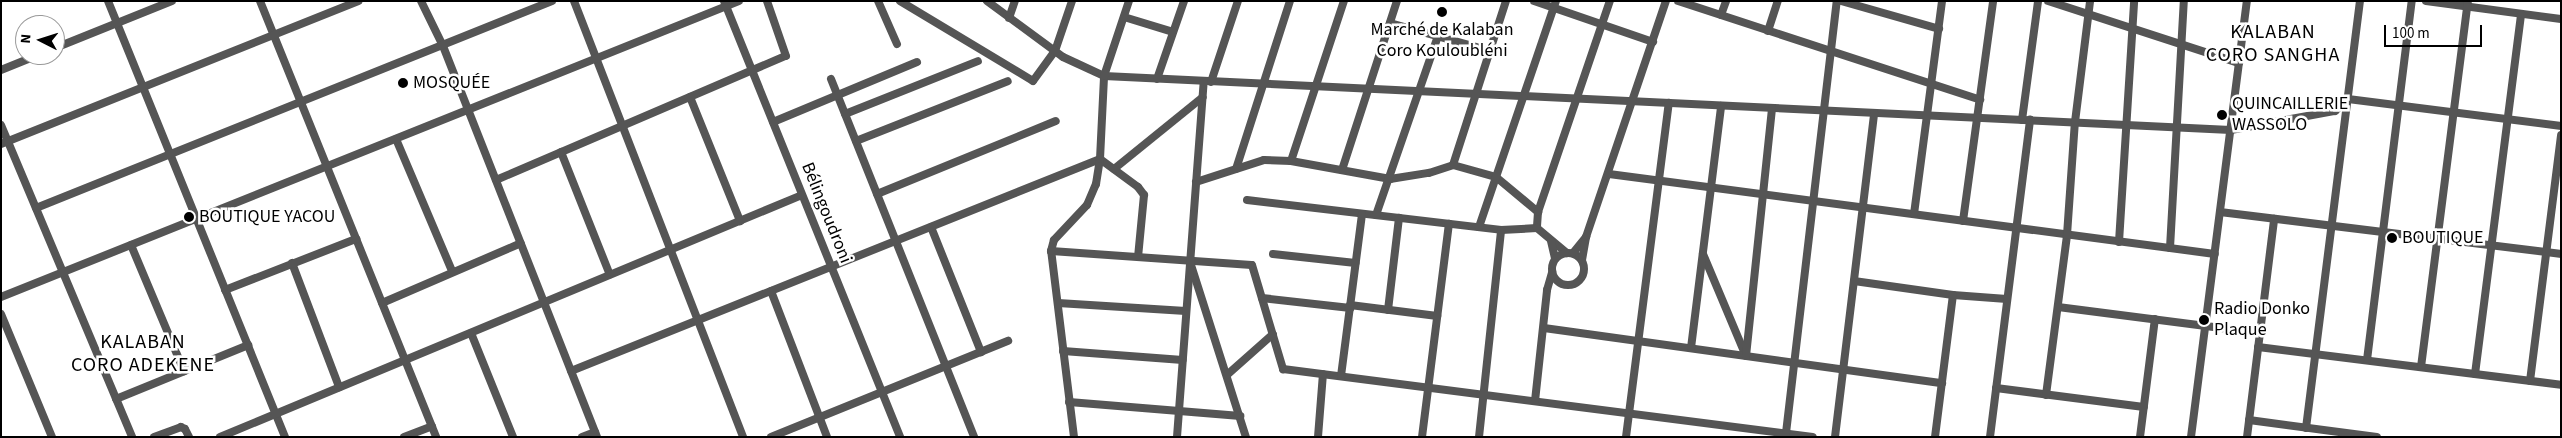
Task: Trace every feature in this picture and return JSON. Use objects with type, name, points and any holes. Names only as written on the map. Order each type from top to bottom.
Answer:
[{"type":"street","points":[[108,1],[285,437]]},
{"type":"street","points":[[65,44],[172,1]]},
{"type":"street","points":[[260,1],[436,437]]},
{"type":"street","points":[[5,143],[358,1]]},
{"type":"street","points":[[421,1],[443,46],[596,434],[582,437]]},
{"type":"street","points":[[36,208],[552,1]]},
{"type":"street","points":[[574,1],[743,437]]},
{"type":"street","points":[[1,297],[597,58],[725,4],[739,1]]},
{"type":"street","points":[[496,180],[786,56],[767,1]]},
{"type":"street","points":[[878,1],[896,44]]},
{"type":"street","points":[[900,1],[1033,81],[1054,51],[1072,1]]},
{"type":"street","points":[[987,1],[1054,51],[1104,76],[2231,130],[2335,111],[2348,99],[2561,126]]},
{"type":"street","points":[[1009,18],[1015,1]]},
{"type":"street","points":[[1074,437],[1051,251],[1054,240],[1087,205],[1096,184],[1100,159],[1104,76],[1129,1]]},
{"type":"street","points":[[1157,79],[1184,1]]},
{"type":"street","points":[[1177,437],[1202,97],[1238,1]]},
{"type":"street","points":[[1236,169],[1290,1]]},
{"type":"street","points":[[1291,161],[1344,1]]},
{"type":"street","points":[[1342,170],[1397,1]]},
{"type":"street","points":[[1453,165],[1506,1]]},
{"type":"street","points":[[1534,1],[1555,5],[1653,42]]},
{"type":"street","points":[[1537,228],[1538,212],[1610,1]]},
{"type":"street","points":[[1552,272],[1558,282],[1570,286],[1581,280],[1585,267],[1582,260],[1586,237],[1609,174],[1666,1]]},
{"type":"street","points":[[1678,1],[1980,100]]},
{"type":"street","points":[[1721,16],[1726,1]]},
{"type":"street","points":[[1768,31],[1778,1]]},
{"type":"street","points":[[1786,433],[1837,1]]},
{"type":"street","points":[[1841,1],[1938,29]]},
{"type":"street","points":[[1914,214],[1942,1]]},
{"type":"street","points":[[1963,221],[1993,1]]},
{"type":"street","points":[[1990,437],[2016,228],[2038,1]]},
{"type":"street","points":[[2048,1],[2239,63]]},
{"type":"street","points":[[2046,394],[2067,235],[2075,122],[2090,1]]},
{"type":"street","points":[[2119,242],[2134,1]]},
{"type":"street","points":[[2170,248],[2184,1]]},
{"type":"street","points":[[2191,437],[2248,1]]},
{"type":"street","points":[[2306,428],[2360,1]]},
{"type":"street","points":[[2367,360],[2412,1]]},
{"type":"street","points":[[2426,1],[2468,4],[2561,19]]},
{"type":"street","name":"Bélingoudroni","points":[[725,4],[900,437]]},
{"type":"street","points":[[2421,367],[2468,4]]},
{"type":"street","points":[[1479,228],[1555,5]]},
{"type":"street","points":[[2475,374],[2521,14]]},
{"type":"street","points":[[1124,17],[1173,32]]},
{"type":"street","points":[[1390,23],[1490,51]]},
{"type":"street","points":[[1376,215],[1438,36]]},
{"type":"street","points":[[845,114],[978,61]]},
{"type":"street","points":[[773,122],[917,62]]},
{"type":"street","points":[[1,70],[15,64]]},
{"type":"street","points":[[831,79],[946,366],[972,436]]},
{"type":"street","points":[[856,141],[1008,81]]},
{"type":"street","points":[[690,97],[740,221]]},
{"type":"street","points":[[1114,169],[1202,97]]},
{"type":"street","points":[[1626,437],[1669,103]]},
{"type":"street","points":[[1691,348],[1721,106]]},
{"type":"street","points":[[1746,356],[1772,108]]},
{"type":"street","points":[[1835,437],[1874,113]]},
{"type":"street","points":[[877,194],[1056,121]]},
{"type":"street","points":[[1,125],[5,143],[36,208],[132,437]]},
{"type":"street","points":[[2530,381],[2561,135]]},
{"type":"street","points":[[396,139],[452,271]]},
{"type":"street","points":[[561,152],[610,275]]},
{"type":"street","points":[[1100,159],[1138,186],[1144,196],[1138,257]]},
{"type":"street","points":[[571,371],[1100,159]]},
{"type":"street","points":[[1196,182],[1264,160],[1291,161],[1390,179],[1428,173],[1453,165],[1496,177],[1538,212]]},
{"type":"street","points":[[1609,174],[2215,254]]},
{"type":"street","points":[[220,437],[802,195]]},
{"type":"street","points":[[1247,200],[1479,228],[1501,230],[1537,228],[1551,241],[1582,260]]},
{"type":"street","points":[[2220,212],[2561,254]]},
{"type":"street","points":[[1340,376],[1362,214]]},
{"type":"street","points":[[1388,310],[1399,218]]},
{"type":"street","points":[[2247,437],[2274,219]]},
{"type":"street","points":[[1422,437],[1449,224]]},
{"type":"street","points":[[931,227],[981,352]]},
{"type":"street","points":[[1479,437],[1501,230]]},
{"type":"street","points":[[1555,259],[1570,253],[1586,237]]},
{"type":"street","points":[[226,290],[356,239]]},
{"type":"street","points":[[1535,401],[1547,290],[1555,259],[1551,241]]},
{"type":"street","points":[[382,303],[520,243]]},
{"type":"street","points":[[131,245],[184,371]]},
{"type":"street","points":[[1051,251],[1252,265],[1283,369],[1813,437]]},
{"type":"street","points":[[1703,252],[1746,356]]},
{"type":"street","points":[[1273,254],[1356,263]]},
{"type":"street","points":[[1190,261],[1228,374],[1246,437]]},
{"type":"street","points":[[292,263],[340,387]]},
{"type":"street","points":[[1854,281],[1953,295],[2007,299]]},
{"type":"street","points":[[1547,290],[1558,282]]},
{"type":"street","points":[[771,291],[827,437]]},
{"type":"street","points":[[1935,437],[1953,295]]},
{"type":"street","points":[[1262,298],[1438,316]]},
{"type":"street","points":[[1058,303],[1186,311]]},
{"type":"street","points":[[2058,307],[2260,333]]},
{"type":"street","points":[[1,314],[52,437]]},
{"type":"street","points":[[2140,437],[2155,319]]},
{"type":"street","points":[[1544,328],[1942,383]]},
{"type":"street","points":[[471,333],[513,437]]},
{"type":"street","points":[[1228,374],[1273,334]]},
{"type":"street","points":[[771,437],[1008,341]]},
{"type":"street","points":[[116,399],[248,345]]},
{"type":"street","points":[[2258,347],[2561,385]]},
{"type":"street","points":[[1063,351],[1182,360]]},
{"type":"street","points":[[1318,437],[1323,374]]},
{"type":"street","points":[[1996,388],[2144,407]]},
{"type":"street","points":[[1070,402],[1240,416]]},
{"type":"street","points":[[2249,420],[2377,437]]},
{"type":"street","points":[[404,437],[432,426]]},
{"type":"street","points":[[154,437],[181,427],[185,429],[189,437]]},
{"type":"place","name":"Marché de Kalaban Coro Kouloubléni","points":[[1442,12]]},
{"type":"place","name":"MOSQUÉE","points":[[403,83]]},
{"type":"place","name":"QUINCAILLERIE WASSOLO","points":[[2222,115]]},
{"type":"place","name":"BOUTIQUE YACOU","points":[[189,217]]},
{"type":"place","name":"BOUTIQUE","points":[[2392,238]]},
{"type":"place","name":"Radio Donko Plaque","points":[[2204,320]]},
{"type":"district","name":"KALABAN CORO SANGHA","points":[[2273,44]]},
{"type":"district","name":"KALABAN CORO ADEKENE","points":[[143,354]]}]
